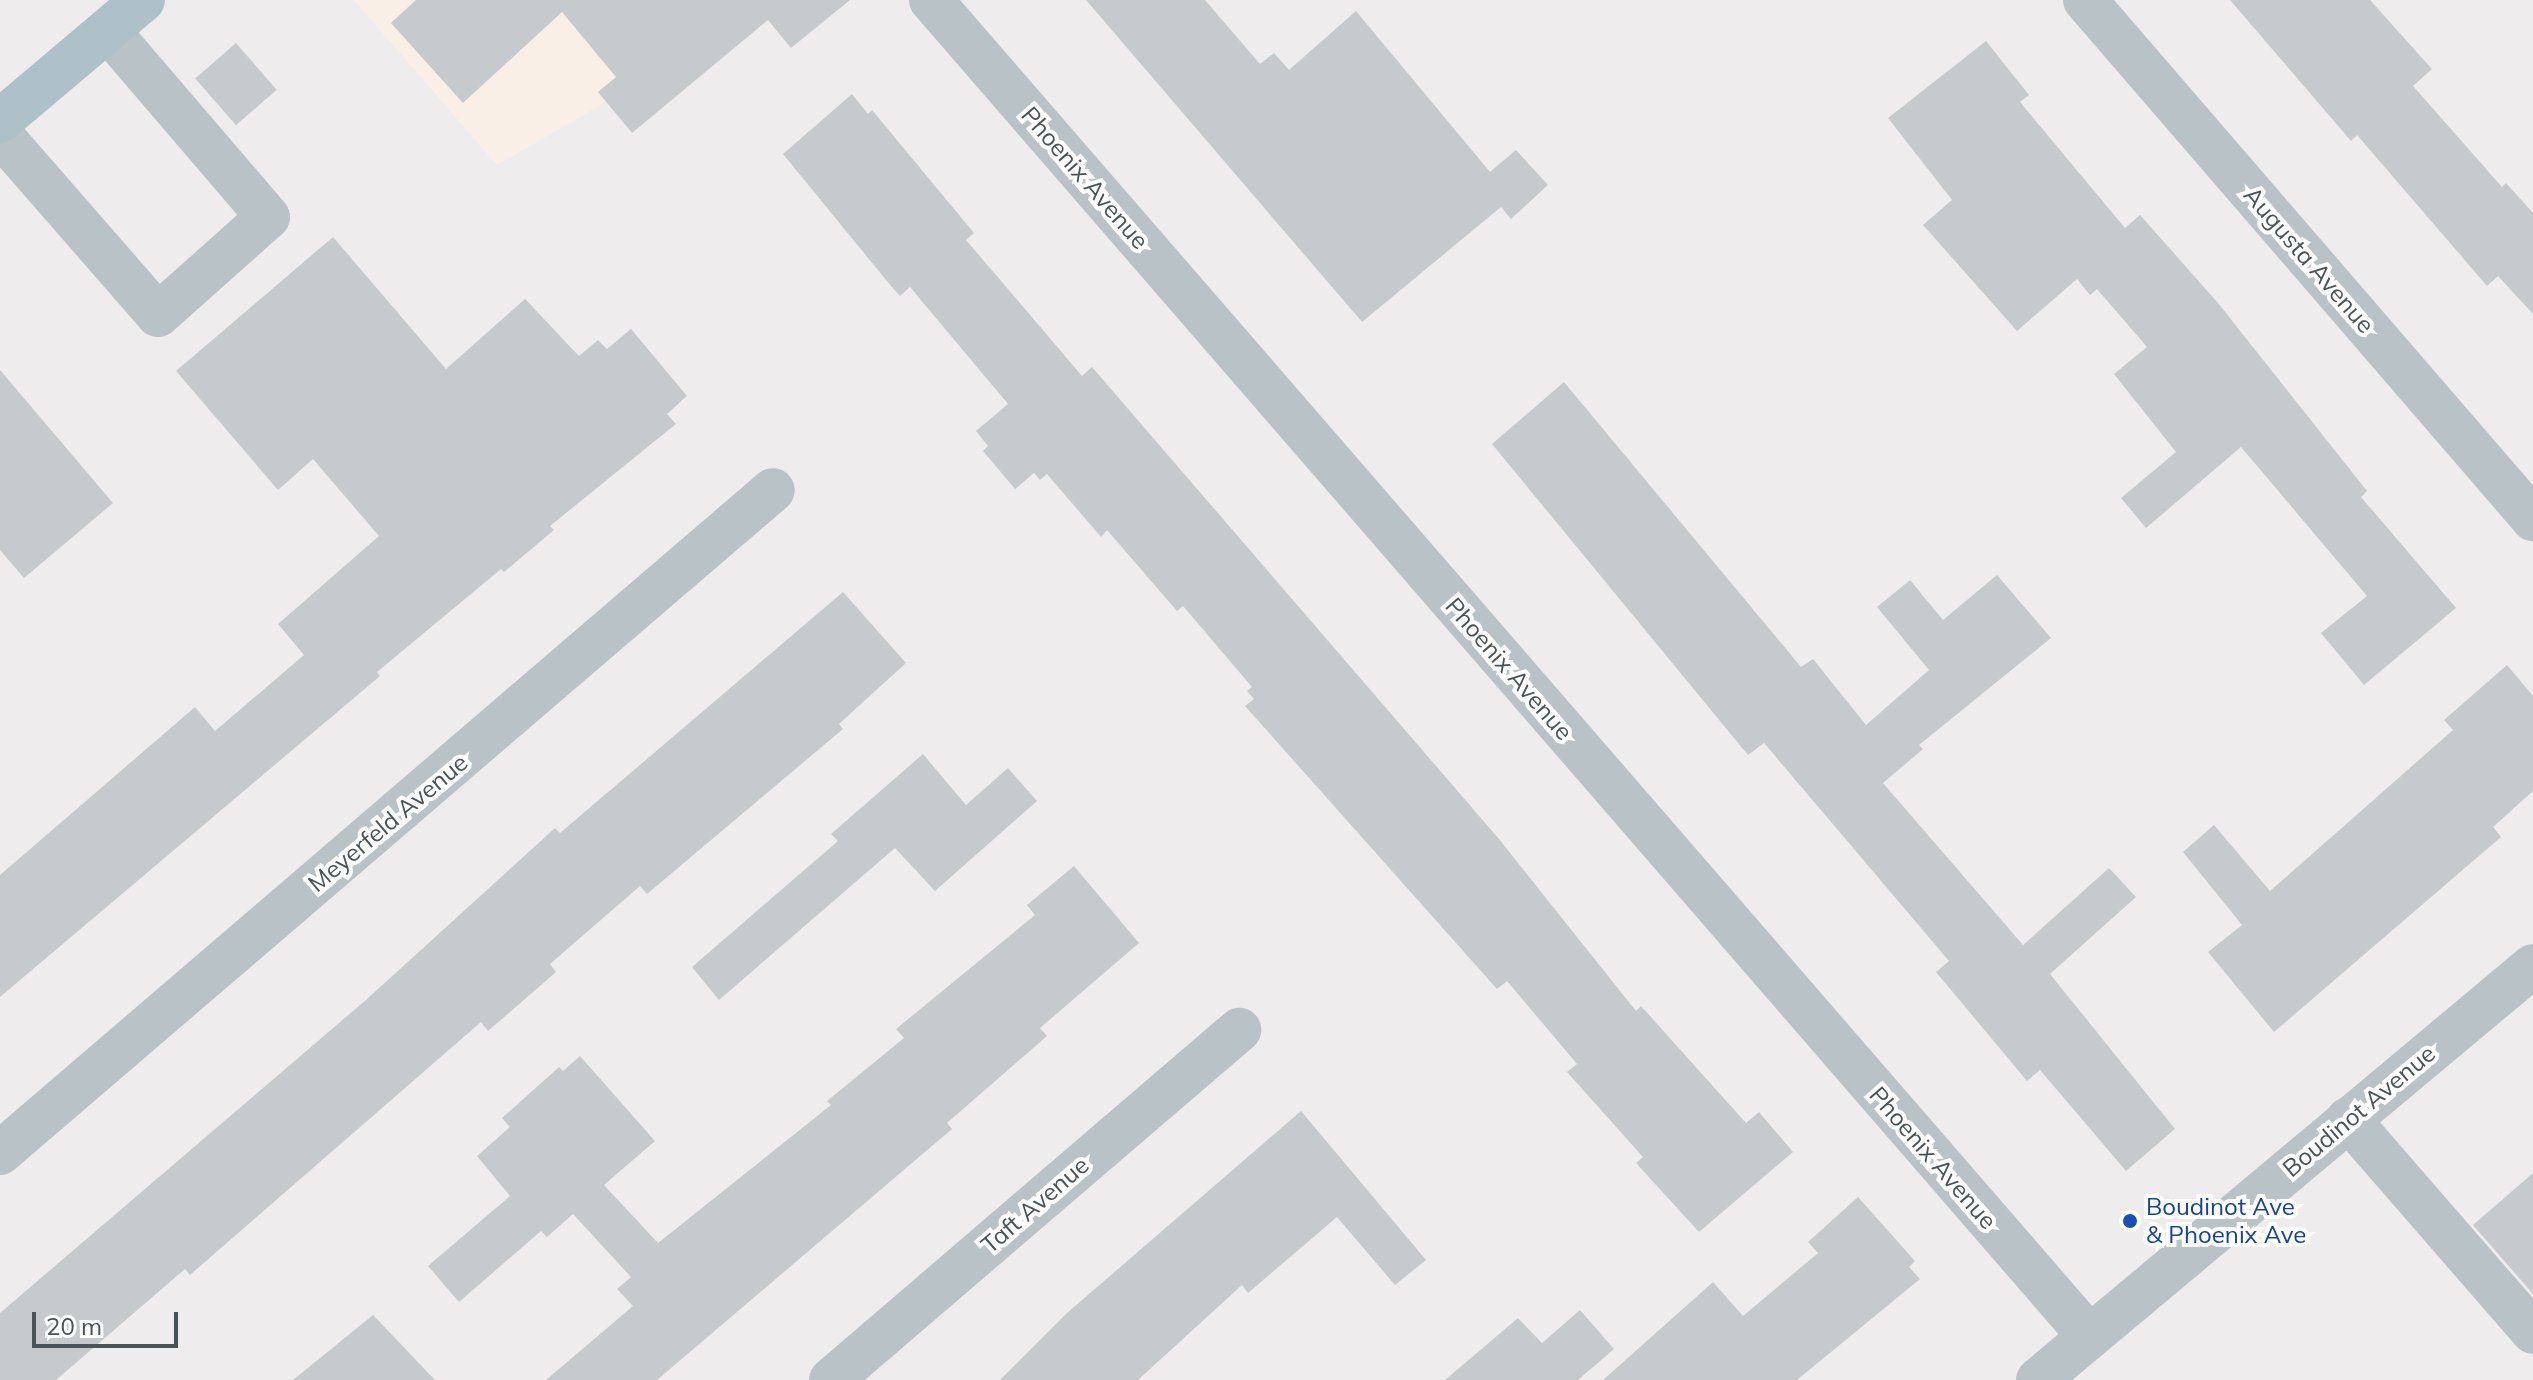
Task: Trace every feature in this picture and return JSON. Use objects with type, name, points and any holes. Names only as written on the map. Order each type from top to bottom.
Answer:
[{"type":"main road","points":[[0,121],[143,0]]},
{"type":"street","name":"Phoenix Avenue","points":[[931,0],[2089,1336]]},
{"type":"street","name":"Augusta Avenue","points":[[2085,0],[2533,519]]},
{"type":"street","points":[[0,134],[158,315],[268,217],[108,30]]},
{"type":"street","name":"Meyerfeld Avenue","points":[[0,1153],[773,490]]},
{"type":"street","name":"Boudinot Avenue","points":[[2038,1380],[2533,966]]},
{"type":"street","name":"Taft Avenue","points":[[831,1380],[1239,1030]]},
{"type":"street","points":[[2348,1119],[2533,1332]]},
{"type":"shaded area","points":[[354,0],[833,0],[835,12],[791,48],[768,20],[632,133],[606,102],[497,165]]},
{"type":"building","points":[[416,0],[850,0],[791,48],[768,20],[632,133],[598,92],[616,77],[562,12],[463,103],[391,23]]},
{"type":"building","points":[[1086,0],[1205,0],[1260,64],[1274,53],[1289,70],[1356,11],[1490,172],[1516,150],[1548,185],[1511,219],[1501,207],[1362,322]]},
{"type":"building","points":[[2230,0],[2370,0],[2432,69],[2413,86],[2502,187],[2506,183],[2533,213],[2533,314],[2498,276],[2487,286],[2357,135],[2351,141]]},
{"type":"building","points":[[1986,41],[2029,95],[2020,102],[2125,228],[2140,215],[2218,303],[2367,491],[2361,497],[2456,608],[2364,685],[2321,633],[2367,596],[2241,447],[2146,528],[2121,498],[2176,452],[2114,374],[2147,347],[2097,289],[2090,295],[2077,279],[2017,331],[1923,225],[1952,200],[1888,118]]},
{"type":"building","points":[[236,43],[277,90],[236,125],[195,78]]},
{"type":"building","points":[[852,94],[868,114],[872,110],[974,233],[966,240],[1082,376],[1092,367],[1499,839],[1636,1011],[1641,1006],[1746,1123],[1759,1112],[1793,1152],[1699,1232],[1636,1163],[1643,1157],[1567,1072],[1577,1064],[1507,981],[1497,989],[1245,706],[1254,699],[1247,691],[1252,687],[1183,606],[1177,611],[1107,530],[1101,537],[1047,474],[1040,480],[1034,473],[1015,489],[983,451],[988,446],[976,431],[1008,404],[910,287],[900,296],[891,286],[783,154]]},
{"type":"building","points":[[333,237],[446,369],[525,299],[579,356],[598,340],[607,349],[631,329],[687,396],[667,414],[676,424],[550,526],[554,530],[504,572],[501,569],[377,672],[380,676],[0,997],[0,875],[195,707],[215,731],[304,655],[278,624],[379,536],[313,459],[278,490],[176,371]]},
{"type":"building","points":[[0,370],[113,503],[24,578],[0,550]]},
{"type":"building","points":[[1564,382],[1801,667],[1813,659],[1866,725],[1929,670],[1877,607],[1910,580],[1943,620],[1997,575],[2051,638],[1919,745],[1923,749],[1883,783],[2023,945],[2109,868],[2136,897],[2050,974],[2175,1129],[2126,1171],[2040,1070],[2027,1081],[1936,972],[1949,961],[1764,743],[1748,755],[1492,444]]},
{"type":"building","points":[[843,592],[906,663],[839,724],[843,729],[647,894],[640,886],[550,964],[556,972],[488,1031],[481,1022],[190,1275],[185,1269],[56,1380],[0,1380],[0,1313],[367,999],[555,828],[560,833]]},
{"type":"building","points":[[2507,665],[2533,696],[2533,791],[2493,827],[2501,837],[2274,1032],[2208,952],[2242,925],[2183,852],[2214,825],[2270,891],[2453,730],[2444,720]]},
{"type":"building","points":[[923,754],[966,805],[1008,768],[1037,801],[935,891],[895,848],[719,1000],[692,967],[838,841],[831,834]]},
{"type":"building","points":[[1074,866],[1139,943],[1040,1028],[1047,1036],[947,1123],[952,1129],[657,1380],[546,1380],[633,1306],[617,1289],[631,1277],[573,1214],[547,1237],[541,1231],[459,1302],[428,1266],[510,1196],[477,1156],[510,1127],[502,1118],[559,1067],[563,1071],[580,1056],[655,1141],[604,1185],[658,1243],[831,1105],[827,1101],[904,1038],[896,1029],[1035,915],[1027,905]]},
{"type":"building","points":[[1301,1111],[1426,1260],[1395,1285],[1337,1217],[1248,1293],[1242,1285],[1138,1380],[1000,1380],[1067,1313]]},
{"type":"building","points":[[2533,1173],[2533,1294],[2473,1225]]},
{"type":"building","points":[[1858,1197],[1915,1261],[1909,1267],[1920,1279],[1797,1380],[1603,1380],[1713,1282],[1743,1316],[1818,1253],[1808,1242]]},
{"type":"building","points":[[1580,1310],[1614,1349],[1578,1380],[1445,1380],[1518,1318],[1542,1343]]},
{"type":"building","points":[[373,1315],[435,1380],[293,1380]]},
{"type":"place","name":"Boudinot Ave & Phoenix Ave","points":[[2130,1221]]}]
